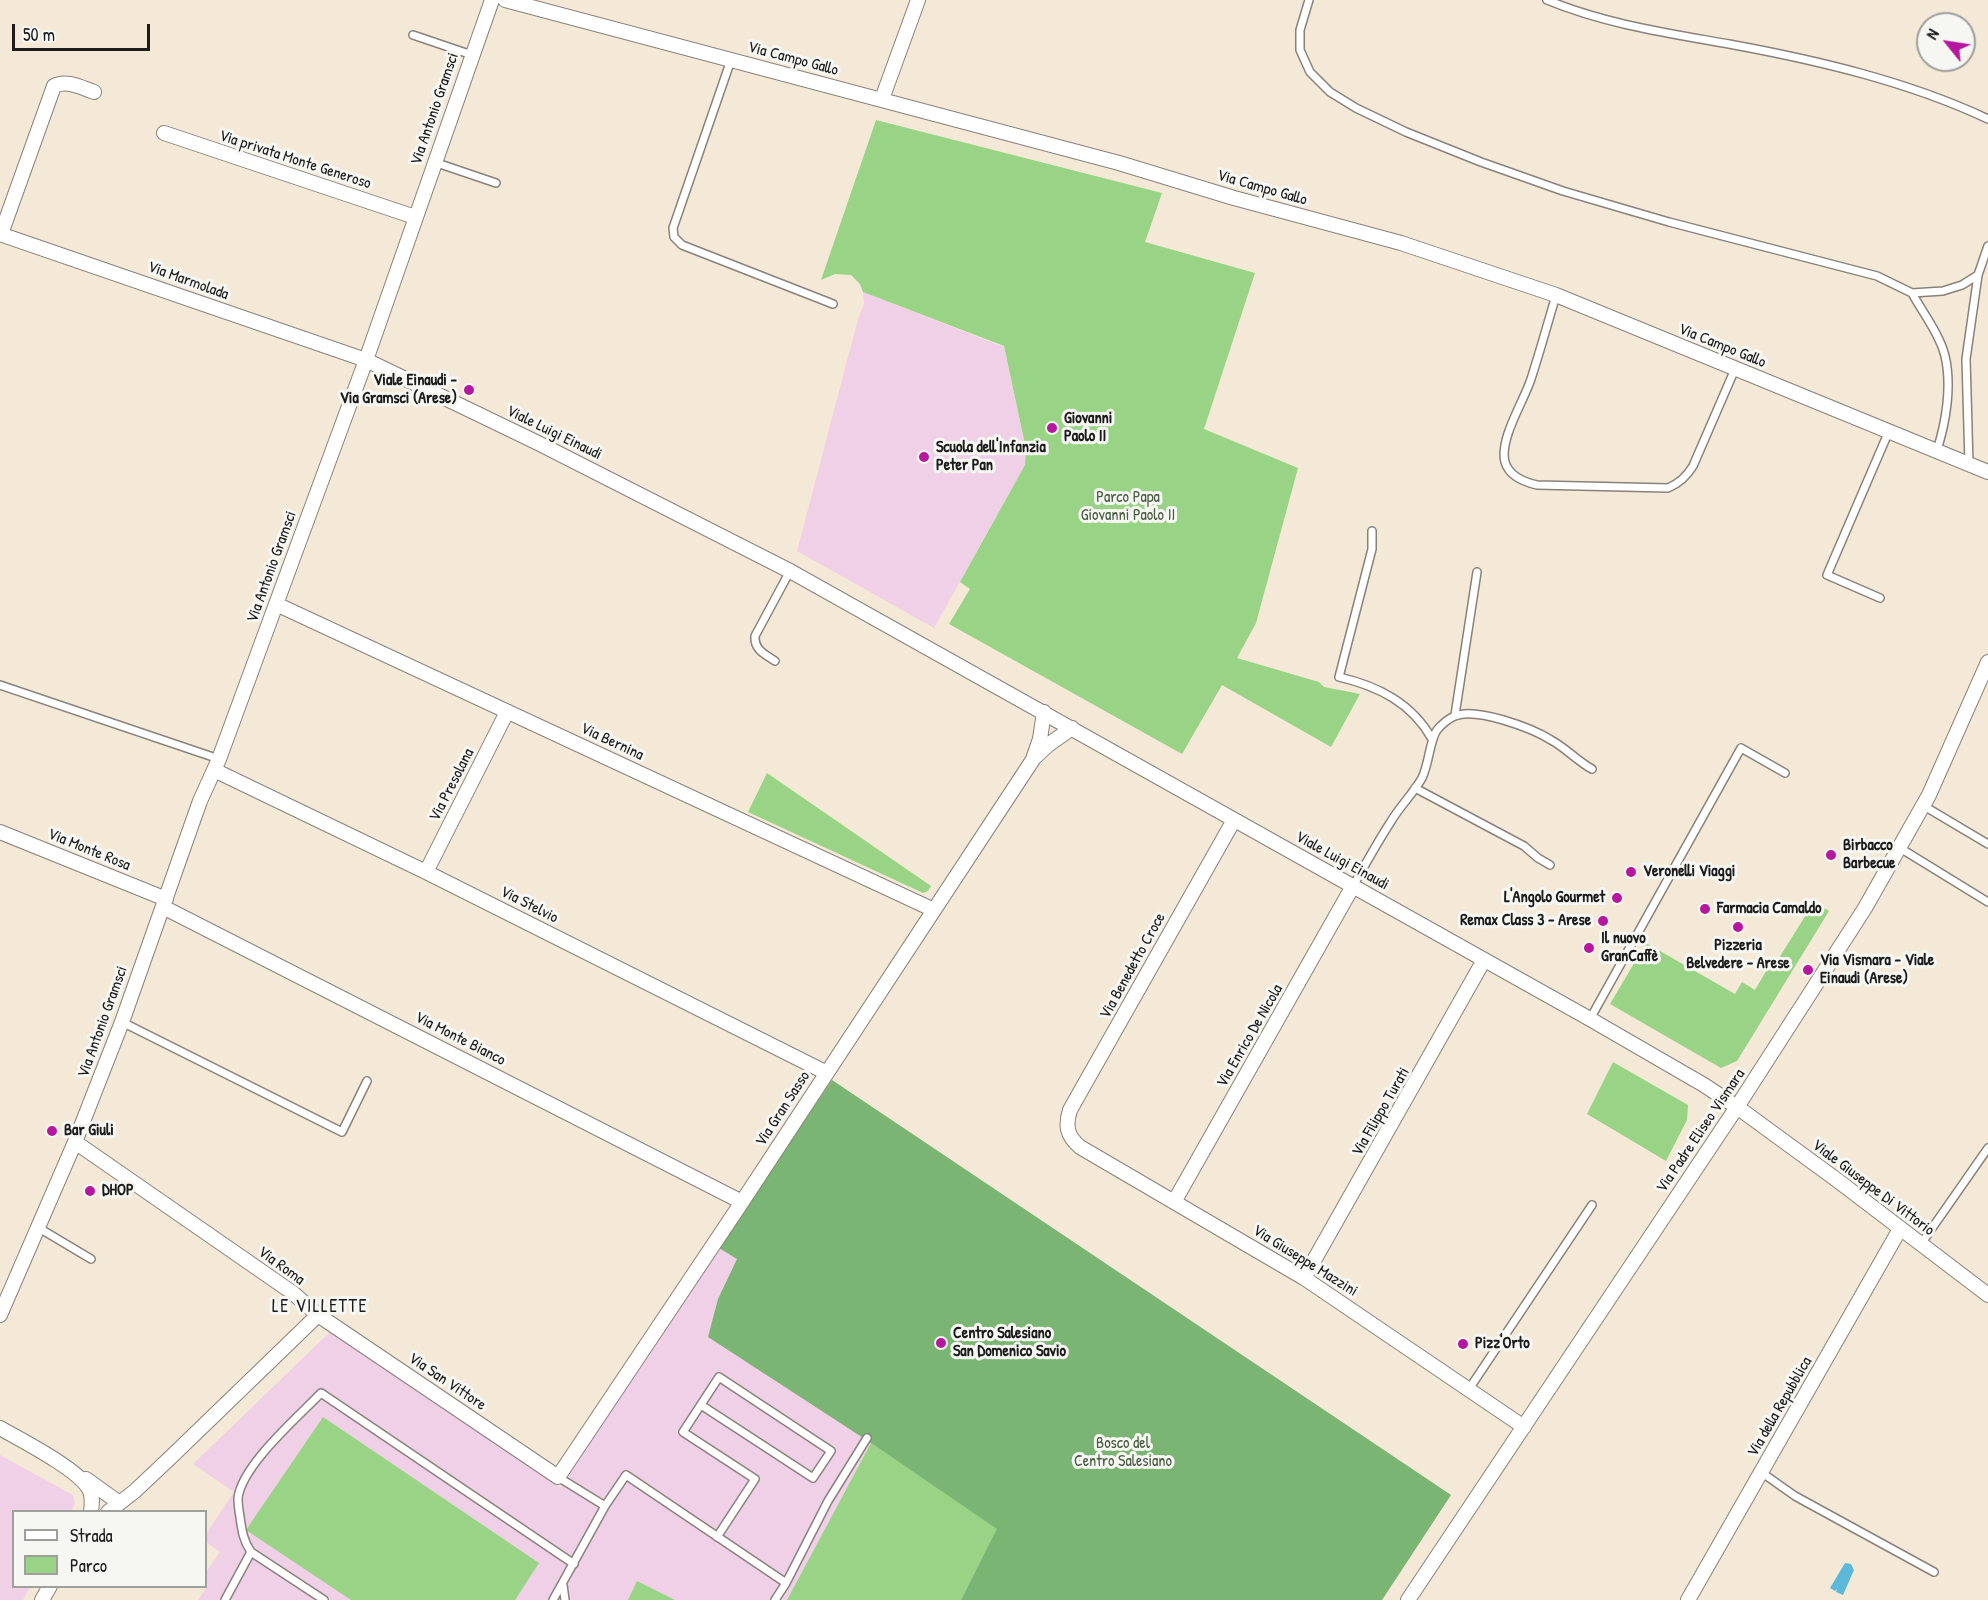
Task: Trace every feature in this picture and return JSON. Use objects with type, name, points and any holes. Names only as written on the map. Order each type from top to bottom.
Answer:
[{"type":"street","name":"Via Antonio Gramsci","points":[[1,1312],[75,1142],[122,1022],[200,801],[217,765],[366,360],[492,0]]},
{"type":"street","name":"Via Campo Gallo","points":[[505,0],[1119,163],[1234,198],[1401,243],[1556,295],[1988,472]]},
{"type":"street","points":[[882,99],[918,0]]},
{"type":"street","points":[[1,234],[54,86],[67,83],[94,92]]},
{"type":"street","name":"Via privata Monte Generoso","points":[[164,134],[415,217]]},
{"type":"street","name":"Via Marmolada","points":[[1,234],[366,360]]},
{"type":"street","name":"Viale Luigi Einaudi","points":[[366,360],[728,538],[1044,712],[1590,1019],[1704,1085],[1737,1107]]},
{"type":"street","name":"Via Bernina","points":[[276,604],[934,910]]},
{"type":"street","name":"Via Padre Eliseo Vismara","points":[[1408,1600],[1804,1005],[1924,806],[1988,662]]},
{"type":"street","name":"Via Presolana","points":[[426,872],[507,712]]},
{"type":"street","name":"Via Gran Sasso","points":[[1034,758],[1040,739],[1044,712]]},
{"type":"street","name":"Via Gran Sasso","points":[[558,1477],[1034,758],[1047,745],[1072,728]]},
{"type":"street","name":"Via Stelvio","points":[[217,765],[827,1073]]},
{"type":"street","name":"Via Benedetto Croce","points":[[1067,1129],[1071,1110],[1234,820]]},
{"type":"street","name":"Via Monte Rosa","points":[[0,832],[164,903]]},
{"type":"street","name":"Via Enrico De Nicola","points":[[1174,1202],[1353,886]]},
{"type":"street","name":"Via Monte Bianco","points":[[164,903],[742,1202]]},
{"type":"street","name":"Via Filippo Turati","points":[[1304,1278],[1484,960]]},
{"type":"street","name":"Viale Giuseppe Di Vittorio","points":[[1737,1107],[1988,1296]]},
{"type":"street","name":"Via Giuseppe Mazzini","points":[[1067,1129],[1073,1141],[1080,1147],[1304,1278],[1524,1426]]},
{"type":"street","name":"Via Roma","points":[[75,1142],[293,1293],[318,1315]]},
{"type":"street","name":"Via della Repubblica","points":[[1688,1600],[1900,1229]]},
{"type":"street","points":[[0,1428],[73,1472],[113,1507],[135,1491],[318,1315]]},
{"type":"street","name":"Via San Vittore","points":[[318,1315],[558,1477]]},
{"type":"street","points":[[73,1472],[89,1488],[92,1496],[91,1510]]},
{"type":"lane","points":[[1308,0],[1300,30],[1300,50],[1310,72],[1330,92],[1406,132],[1563,191],[1669,222],[1877,276],[1912,293],[1943,291],[1962,285],[1978,275]]},
{"type":"lane","points":[[1547,0],[1618,23],[1730,44],[1837,68],[1941,99],[1988,119]]},
{"type":"lane","points":[[413,35],[471,55]]},
{"type":"lane","points":[[731,60],[674,228],[674,237],[682,244],[833,304]]},
{"type":"lane","points":[[434,162],[496,183]]},
{"type":"lane","points":[[1969,464],[1966,359],[1978,275],[1988,246]]},
{"type":"lane","points":[[1912,293],[1945,355],[1947,398],[1944,430],[1937,450]]},
{"type":"lane","points":[[1556,295],[1530,382],[1506,441],[1504,455],[1506,465],[1512,474],[1526,482],[1537,485],[1597,487],[1668,488],[1676,485],[1687,476],[1693,466],[1735,369]]},
{"type":"lane","points":[[1880,598],[1827,575],[1889,431]]},
{"type":"lane","points":[[1372,531],[1372,549],[1339,677],[1378,688],[1419,718],[1432,739]]},
{"type":"lane","points":[[1455,716],[1477,572]]},
{"type":"lane","points":[[775,661],[759,650],[755,636],[789,573]]},
{"type":"lane","points":[[0,686],[217,765]]},
{"type":"lane","points":[[1353,886],[1390,821],[1415,788],[1427,767],[1432,739],[1437,731],[1455,716],[1468,713],[1480,715],[1533,730],[1553,741],[1592,769]]},
{"type":"lane","points":[[1590,1019],[1741,748],[1785,772]]},
{"type":"lane","points":[[1415,788],[1524,846],[1550,865]]},
{"type":"lane","points":[[1924,806],[1988,844]]},
{"type":"lane","points":[[1900,848],[1988,902]]},
{"type":"lane","points":[[122,1022],[342,1132],[367,1081]]},
{"type":"lane","points":[[1921,1244],[1988,1148]]},
{"type":"lane","points":[[1469,1389],[1592,1205]]},
{"type":"lane","points":[[39,1228],[91,1259]]},
{"type":"lane","points":[[701,1405],[813,1478],[831,1451],[719,1377],[683,1432],[755,1479],[717,1537]]},
{"type":"lane","points":[[324,1600],[251,1552],[244,1542],[238,1498],[244,1480],[257,1461],[321,1393],[574,1564]]},
{"type":"lane","points":[[775,1600],[828,1501],[867,1438]]},
{"type":"lane","points":[[1761,1472],[1795,1496],[1934,1572]]},
{"type":"lane","points":[[553,1600],[605,1506],[626,1475],[786,1583]]},
{"type":"lane","points":[[558,1477],[605,1506]]},
{"type":"lane","points":[[225,1600],[251,1552]]},
{"type":"lane","points":[[562,1584],[565,1600]]},
{"type":"shaded area","name":"Scuola dell'Infanzia Peter Pan","points":[[863,292],[1004,347],[1026,449],[1025,465],[934,628],[797,551],[858,319],[864,304]]},
{"type":"shaded area","name":"Centro Salesiano San Domenico Savio","points":[[832,1080],[1451,1495],[1382,1600],[198,1600],[208,1585],[207,1571],[220,1552],[207,1543],[207,1532],[234,1492],[193,1464],[330,1332],[560,1487],[637,1365],[641,1367]]},
{"type":"shaded area","points":[[0,1455],[73,1495],[75,1504],[72,1510],[12,1510],[12,1588],[29,1588],[23,1600],[0,1600]]},
{"type":"green space","name":"Parco Papa Giovanni Paolo II","points":[[876,120],[1162,193],[1145,242],[1255,273],[1204,429],[1298,468],[1256,623],[1237,658],[1319,682],[1324,687],[1360,694],[1331,747],[1222,685],[1182,754],[949,624],[970,589],[960,582],[1025,465],[1026,449],[1004,346],[863,292],[860,284],[851,275],[835,274],[821,280]]},
{"type":"green space","points":[[767,773],[931,886],[928,891],[923,893],[748,812]]},
{"type":"green space","points":[[1814,902],[1829,911],[1737,1061],[1721,1068],[1610,1004],[1646,943],[1735,994],[1742,982],[1755,990],[1772,961],[1779,958]]},
{"type":"green space","points":[[1613,1062],[1688,1105],[1687,1120],[1666,1161],[1587,1114]]},
{"type":"green space","name":"Bosco del Centro Salesiano","points":[[832,1080],[1451,1495],[1382,1600],[961,1600],[997,1529],[871,1443],[708,1337],[718,1299],[737,1259],[719,1248]]},
{"type":"green space","points":[[323,1417],[539,1563],[515,1600],[351,1600],[246,1530]]},
{"type":"green space","points":[[871,1443],[998,1529],[961,1600],[787,1600]]},
{"type":"green space","points":[[637,1581],[675,1600],[628,1600]]},
{"type":"water","points":[[1845,1563],[1851,1564],[1854,1570],[1843,1595],[1836,1592],[1837,1589],[1835,1591],[1830,1588]]},
{"type":"place","name":"Viale Einaudi - Via Gramsci (Arese)","points":[[469,390]]},
{"type":"place","name":"Giovanni Paolo II","points":[[1052,428]]},
{"type":"place","name":"Scuola dell'Infanzia Peter Pan","points":[[924,457]]},
{"type":"place","name":"Birbacco Barbecue","points":[[1831,855]]},
{"type":"place","name":"Veronelli Viaggi","points":[[1631,872]]},
{"type":"place","name":"L'Angolo Gourmet","points":[[1617,898]]},
{"type":"place","name":"Farmacia Camaldo","points":[[1705,909]]},
{"type":"place","name":"Remax Class 3 - Arese","points":[[1603,921]]},
{"type":"place","name":"Pizzeria Belvedere - Arese","points":[[1738,927]]},
{"type":"place","name":"Il nuovo GranCaffè","points":[[1589,948]]},
{"type":"place","name":"Via Vismara - Viale Einaudi (Arese)","points":[[1808,970]]},
{"type":"place","name":"Bar Giuli","points":[[52,1131]]},
{"type":"place","name":"DHOP","points":[[90,1191]]},
{"type":"place","name":"Centro Salesiano San Domenico Savio","points":[[941,1343]]},
{"type":"place","name":"Pizz'Orto","points":[[1463,1344]]},
{"type":"district","name":"LE VILLETTE","points":[[320,1307]]}]
